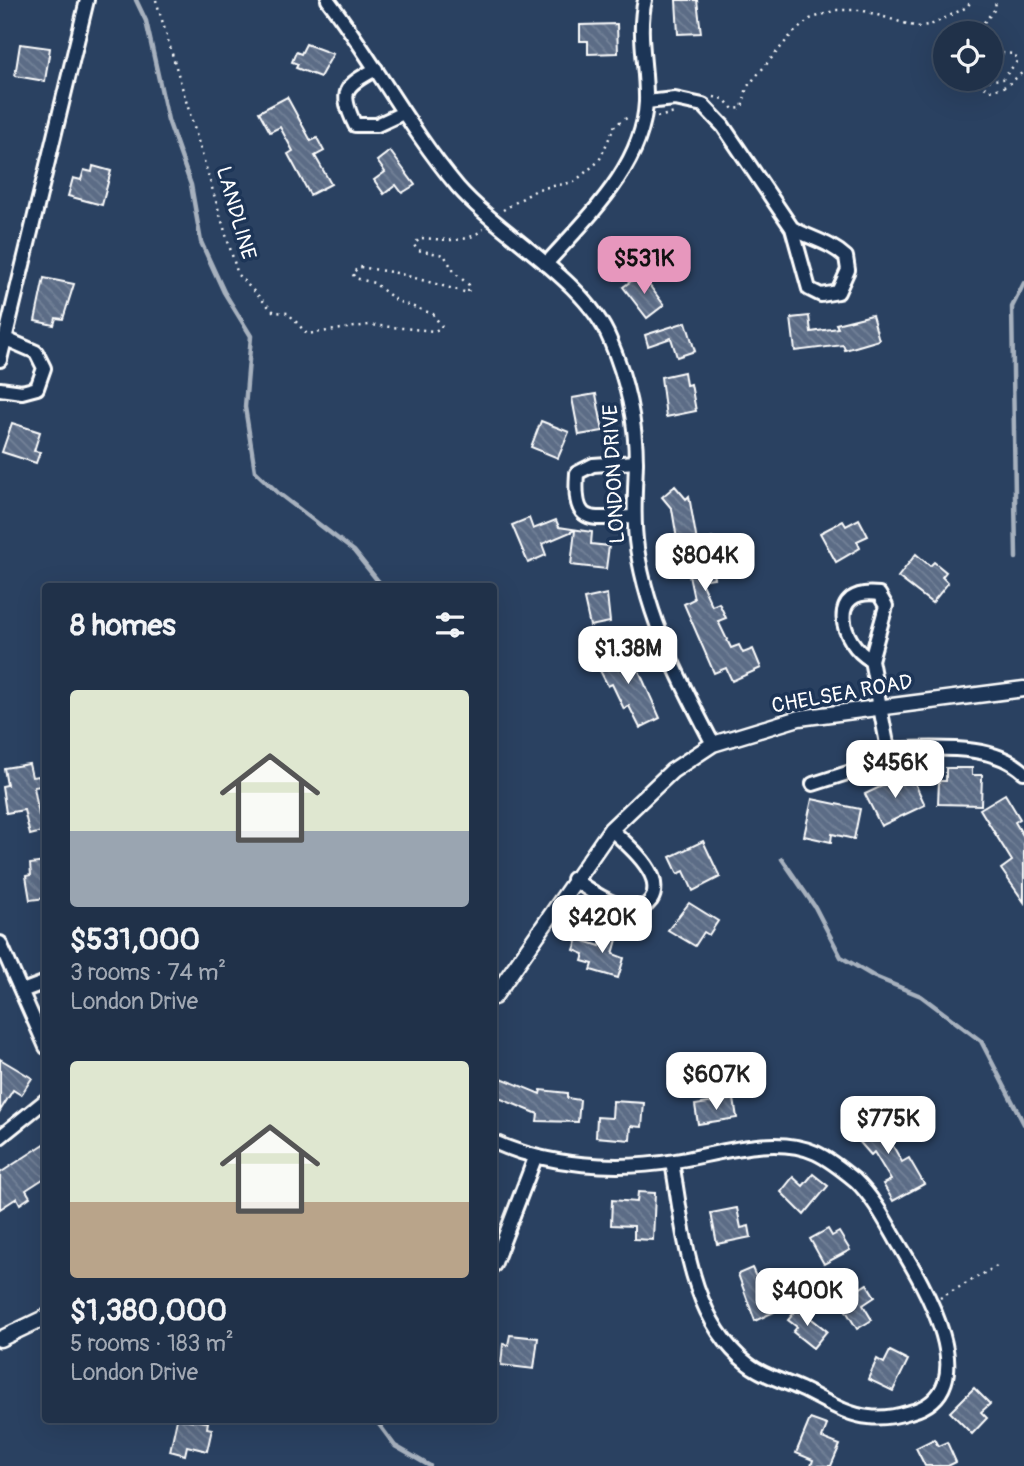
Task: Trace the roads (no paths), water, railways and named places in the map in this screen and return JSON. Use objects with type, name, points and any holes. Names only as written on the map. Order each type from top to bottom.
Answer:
[{"type":"street","points":[[0,360],[87,0]]},
{"type":"street","name":"LONDON DRIVE","points":[[328,0],[431,154],[461,190],[496,225],[546,264],[583,300],[609,336],[628,386],[636,462],[634,517],[649,604],[666,653],[713,744]]},
{"type":"street","points":[[546,264],[589,217],[629,162],[646,102],[641,33],[645,0]]},
{"type":"street","points":[[376,69],[354,81],[346,90],[345,104],[355,125],[377,125],[403,113]]},
{"type":"street","points":[[646,102],[675,99],[703,105],[723,126],[792,228],[809,289],[821,295],[838,292],[849,270],[846,257],[821,239],[808,237],[792,228]]},
{"type":"street","points":[[0,389],[22,391],[37,388],[44,368],[36,352],[6,339]]},
{"type":"street","points":[[634,517],[590,518],[581,512],[575,501],[578,473],[585,467],[636,462]]},
{"type":"street","points":[[813,784],[882,762],[888,749],[871,660],[886,606],[879,594],[868,592],[855,594],[846,601],[843,614],[846,631],[854,645],[871,660]]},
{"type":"street","name":"CHELSEA ROAD","points":[[497,993],[611,829],[672,771],[713,744],[799,718],[1024,689]]},
{"type":"street","points":[[888,749],[978,751],[1013,763],[1024,772]]},
{"type":"street","points":[[573,880],[609,902],[633,909],[651,900],[654,886],[651,873],[611,829]]},
{"type":"street","points":[[0,943],[42,1038]]},
{"type":"street","points":[[22,990],[42,983]]},
{"type":"street","points":[[0,1137],[42,1103]]},
{"type":"street","points":[[497,1143],[535,1158],[601,1164],[672,1162],[744,1149],[795,1146],[817,1153],[856,1181],[874,1202],[931,1303],[946,1341],[947,1368],[944,1386],[933,1402],[916,1410],[877,1418],[857,1416],[751,1366],[726,1345],[715,1330],[700,1297],[672,1162]]},
{"type":"street","points":[[497,1257],[535,1158]]},
{"type":"street","points":[[0,1339],[42,1319]]},
{"type":"waterway","points":[[136,0],[146,21],[168,120],[191,185],[201,242],[224,292],[251,336],[245,407],[255,471],[278,493],[354,551],[380,583]]},
{"type":"waterway","points":[[1016,558],[1012,307],[1024,283]]},
{"type":"waterway","points":[[782,859],[815,907],[841,957],[875,977],[921,996],[981,1041],[1024,1124]]},
{"type":"waterway","points":[[378,1423],[395,1446],[430,1466]]}]
